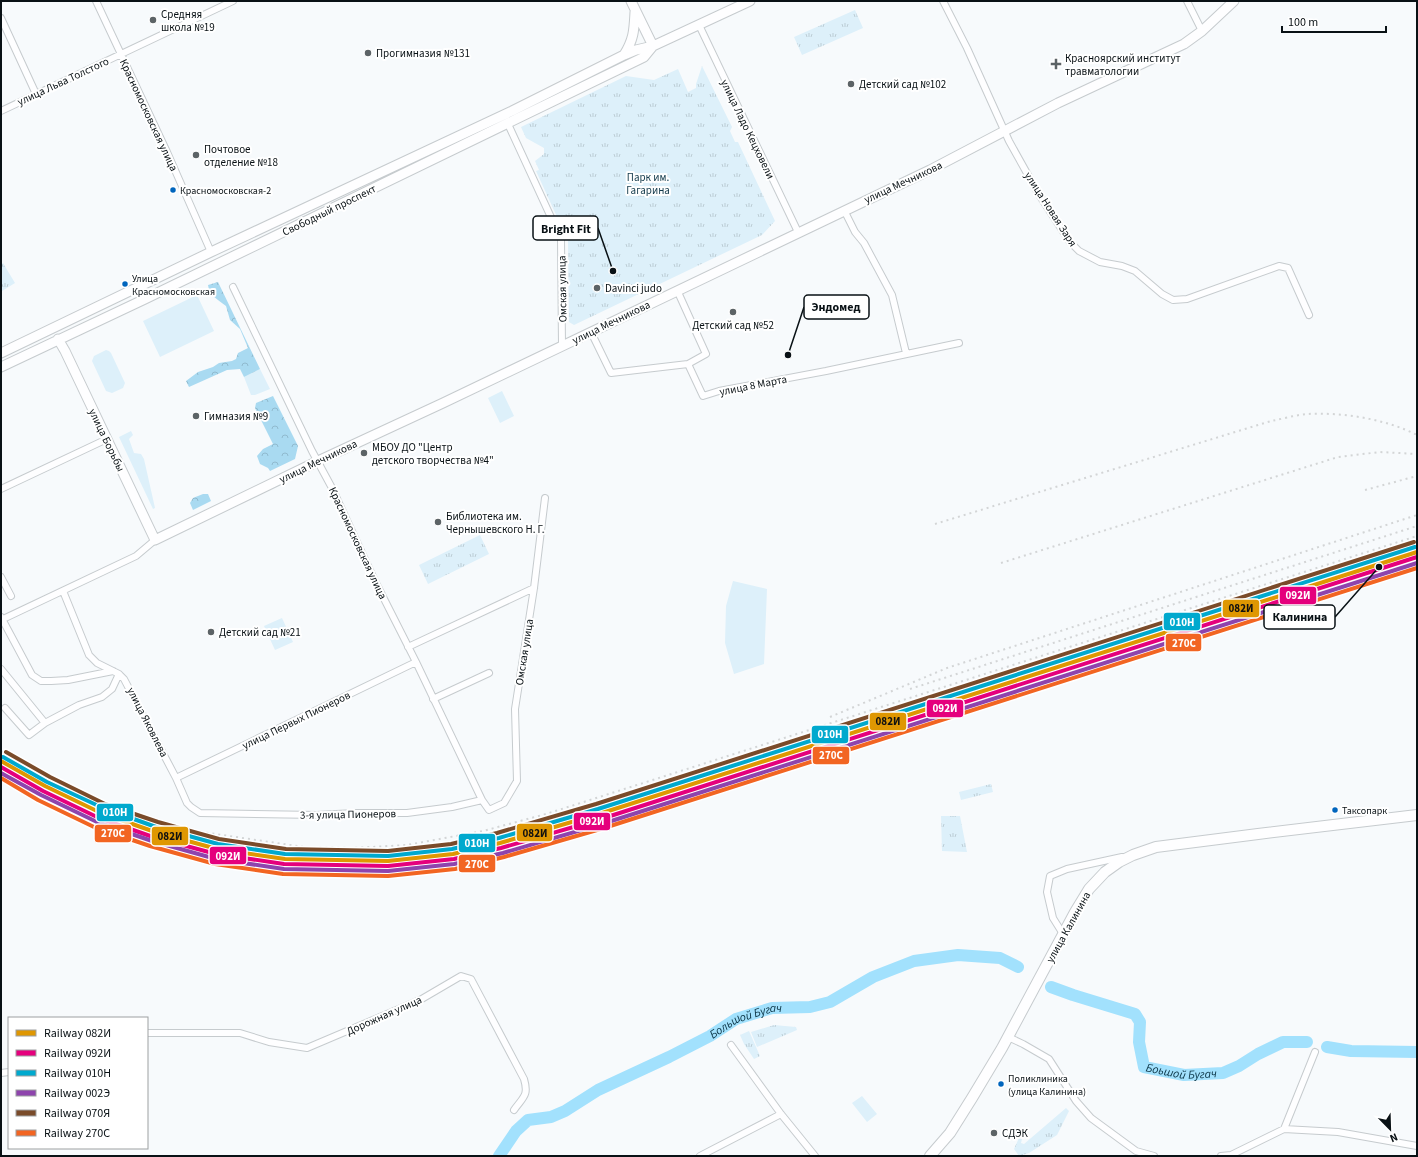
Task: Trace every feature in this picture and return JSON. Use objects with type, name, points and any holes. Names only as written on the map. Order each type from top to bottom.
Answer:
[{"type":"main road","points":[[630,1],[653,46]]},
{"type":"main road","name":"Свободный проспект","points":[[1,353],[211,252],[503,115],[624,55],[636,50],[653,46],[750,1]]},
{"type":"main road","name":"улица Мечникова","points":[[155,540],[930,170],[1058,103],[1184,44],[1202,31],[1234,1]]},
{"type":"main road","points":[[624,55],[631,44],[634,32],[635,11]]},
{"type":"main road","name":"Свободный проспект","points":[[1,367],[508,124],[644,57],[653,46]]},
{"type":"main road","points":[[503,115],[508,124]]},
{"type":"main road","points":[[211,252],[215,264]]},
{"type":"main road","name":"улица Борьбы","points":[[58,339],[155,540]]},
{"type":"main road","name":"улица Калинина","points":[[930,1156],[960,1119],[1008,1037],[1063,934],[1089,889],[1114,865],[1133,855],[1156,847],[1417,815]]},
{"type":"street","name":"Красномосковская улица","points":[[96,1],[167,152],[211,252]]},
{"type":"street","name":"улица Льва Толстого","points":[[1,111],[233,1]]},
{"type":"street","name":"улица Новая Заря","points":[[943,1],[1005,130],[1009,142],[1038,193],[1070,242],[1079,252],[1100,262],[1122,266],[1135,271],[1162,294],[1173,300],[1187,299],[1279,266],[1288,268],[1309,315]]},
{"type":"street","points":[[1187,1],[1202,31]]},
{"type":"street","points":[[1,18],[36,94]]},
{"type":"street","name":"улица Ладо Кецховели","points":[[699,24],[798,232]]},
{"type":"street","name":"Омская улица","points":[[508,124],[561,239],[562,346]]},
{"type":"street","points":[[844,210],[855,232],[864,243],[892,295],[906,353]]},
{"type":"street","name":"Красномосковская улица","points":[[233,287],[329,482],[374,579],[416,662],[482,800]]},
{"type":"street","points":[[591,332],[612,373],[688,364],[706,354],[677,290]]},
{"type":"street","name":"улица 8 Марта","points":[[688,364],[702,396],[719,391],[826,371],[959,343]]},
{"type":"street","points":[[1,489],[107,439]]},
{"type":"street","name":"Омская улица","points":[[482,800],[489,810],[504,803],[517,781],[515,709],[534,588],[545,498]]},
{"type":"street","name":"улица Мечникова","points":[[1,618],[63,591],[136,556],[155,540]]},
{"type":"street","points":[[1,577],[11,596]]},
{"type":"street","points":[[408,647],[534,588]]},
{"type":"street","name":"улица Яковлева","points":[[63,591],[89,655],[97,663],[116,672],[128,683],[187,802]]},
{"type":"street","points":[[1,618],[32,675],[41,681],[75,679],[116,672],[112,689],[102,697],[79,705],[45,723],[29,735],[5,708]]},
{"type":"street","name":"улица Первых Пионеров","points":[[176,778],[416,662]]},
{"type":"street","points":[[1,669],[45,723]]},
{"type":"street","points":[[433,698],[489,673]]},
{"type":"street","name":"3-я улица Пионеров","points":[[187,802],[191,807],[200,813],[317,815],[407,813],[452,807],[482,800]]},
{"type":"street","points":[[1063,934],[1053,918],[1047,892],[1050,876],[1067,869],[1133,855]]},
{"type":"street","name":"Дорожная улица","points":[[148,1033],[240,1033],[269,1042],[307,1048],[420,1000],[461,976],[471,979],[524,1079],[527,1089],[525,1095],[514,1110]]},
{"type":"street","points":[[1008,1037],[1049,1059],[1076,1101],[1091,1118],[1136,1151],[1154,1156]]},
{"type":"street","points":[[731,1045],[781,1114],[815,1156]]},
{"type":"street","points":[[1284,1129],[1315,1052]]},
{"type":"street","points":[[700,1156],[781,1114]]},
{"type":"street","points":[[1221,1156],[1231,1155],[1284,1129],[1338,1132],[1417,1146]]},
{"type":"street","points":[[1130,1156],[1136,1151]]},
{"type":"green space","points":[[855,10],[863,28],[802,55],[794,37]]},
{"type":"green space","name":"Парк им. Гагарина","points":[[702,66],[732,127],[730,131],[735,142],[738,142],[775,221],[762,235],[574,325],[569,322],[568,241],[536,171],[539,170],[535,161],[544,154],[544,148],[526,138],[521,127],[626,76],[654,80],[678,69],[688,92],[696,88]]},
{"type":"green space","points":[[3,263],[15,283],[2,291],[1,264]]},
{"type":"green space","points":[[218,282],[260,369],[244,377],[240,369],[227,370],[189,387],[186,381],[198,372],[213,367],[219,363],[232,361],[236,359],[238,353],[248,348],[240,329],[230,320],[226,306],[210,292],[208,285]]},
{"type":"green space","points":[[197,295],[214,331],[160,357],[143,321]]},
{"type":"green space","points":[[106,350],[111,353],[125,383],[123,388],[112,393],[106,391],[92,361],[94,356]]},
{"type":"green space","points":[[260,369],[270,389],[255,395],[251,395],[244,377]]},
{"type":"green space","points":[[502,391],[514,416],[500,423],[488,398]]},
{"type":"green space","points":[[273,396],[298,446],[295,459],[270,471],[268,468],[260,464],[257,456],[263,449],[273,444],[255,408],[256,403]]},
{"type":"green space","points":[[131,431],[133,435],[129,439],[134,453],[141,454],[144,459],[155,508],[153,509],[119,437]]},
{"type":"green space","points":[[203,494],[208,494],[211,501],[193,510],[190,503],[193,498]]},
{"type":"green space","points":[[480,535],[489,554],[428,584],[419,565]]},
{"type":"green space","points":[[733,581],[767,589],[764,664],[734,674],[725,643],[726,606]]},
{"type":"green space","points":[[282,618],[293,642],[275,650],[264,626]]},
{"type":"green space","points":[[991,784],[993,792],[961,800],[959,792]]},
{"type":"green space","points":[[941,816],[960,816],[967,852],[942,851]]},
{"type":"green space","points":[[774,1025],[796,1027],[797,1030],[757,1047],[751,1032]]},
{"type":"green space","points":[[749,1031],[760,1056],[754,1059],[740,1035]]},
{"type":"green space","points":[[862,1096],[877,1114],[867,1122],[852,1103]]},
{"type":"green space","points":[[1066,1108],[1069,1111],[1057,1135],[1029,1153],[1019,1156],[1014,1149],[1019,1138],[1022,1139],[1021,1143],[1024,1144]]},
{"type":"waterway","name":"Большой Бугач","points":[[499,1156],[516,1131],[528,1120],[551,1117],[565,1111],[598,1090],[710,1036],[736,1019],[772,1008],[810,1007],[830,1002],[873,977],[914,961],[958,955],[1000,958],[1018,967]]},
{"type":"waterway","name":"Боьшой Бугач","points":[[1051,987],[1135,1014],[1140,1022],[1139,1042],[1144,1067],[1184,1075],[1223,1073],[1283,1042],[1307,1042]]},
{"type":"waterway","name":"Большой Бугач","points":[[1327,1047],[1351,1051],[1417,1052]]},
{"type":"railway","points":[[935,524],[1271,421],[1298,415],[1335,414],[1364,418],[1405,429],[1417,435]]},
{"type":"railway","points":[[1001,563],[1338,457],[1380,452],[1417,454]]},
{"type":"railway","points":[[1365,490],[1417,476]]},
{"type":"railway","points":[[830,717],[947,668],[1417,515]]},
{"type":"railway","points":[[910,689],[1417,526]]},
{"type":"railway","points":[[1,751],[16,760],[86,794],[129,811],[195,831],[304,847],[353,848],[407,845],[483,831],[546,814],[1417,536]]},
{"type":"rail line","name":"070Я","points":[[6,752],[50,777],[105,804],[158,822],[219,839],[286,849],[388,851],[451,844],[497,833],[596,804],[1414,542]]},
{"type":"rail line","name":"010Н","points":[[3,757],[47,782],[103,808],[156,827],[218,844],[285,854],[388,856],[452,849],[499,838],[598,809],[1415,547]]},
{"type":"rail line","name":"082И","points":[[1,761],[45,786],[101,813],[155,832],[217,849],[285,859],[388,861],[453,854],[500,843],[599,814],[1417,552]]},
{"type":"rail line","name":"092И","points":[[1,767],[43,791],[99,818],[153,837],[216,854],[284,864],[388,866],[454,859],[501,848],[601,819],[1417,557]]},
{"type":"rail line","name":"002Э","points":[[1,773],[41,795],[97,822],[152,841],[216,859],[284,869],[388,871],[454,864],[503,853],[602,824],[1417,563]]},
{"type":"rail line","name":"270С","points":[[1,778],[38,800],[94,827],[150,846],[215,864],[283,874],[388,876],[455,869],[504,857],[604,828],[1417,568]]},
{"type":"place","name":"Средняя школа №19","points":[[153,20]]},
{"type":"place","name":"Прогимназия №131","points":[[368,53]]},
{"type":"place","name":"Красноярский институт травматологии","points":[[1056,64]]},
{"type":"place","name":"Детский сад №102","points":[[851,84]]},
{"type":"place","name":"Почтовое отделение №18","points":[[196,155]]},
{"type":"place","name":"Красномосковская-2","points":[[173,190]]},
{"type":"place","name":"Bright Fit","points":[[613,271]]},
{"type":"place","name":"Улица Красномосковская","points":[[125,284]]},
{"type":"place","name":"Davinci judo","points":[[597,288]]},
{"type":"place","name":"Детский сад №52","points":[[733,312]]},
{"type":"place","name":"Эндомед","points":[[788,355]]},
{"type":"place","name":"Гимназия №9","points":[[196,416]]},
{"type":"place","name":"МБОУ ДО \"Центр детского творчества №4\"","points":[[364,453]]},
{"type":"place","name":"Библиотека им. Чернышевского Н. Г.","points":[[438,522]]},
{"type":"place","name":"Калинина","points":[[1379,567]]},
{"type":"place","name":"Детский сад №21","points":[[211,632]]},
{"type":"place","name":"Таксопарк","points":[[1335,810]]},
{"type":"place","name":"Поликлиника (улица Калинина)","points":[[1001,1084]]},
{"type":"place","name":"СДЭК","points":[[994,1133]]}]
